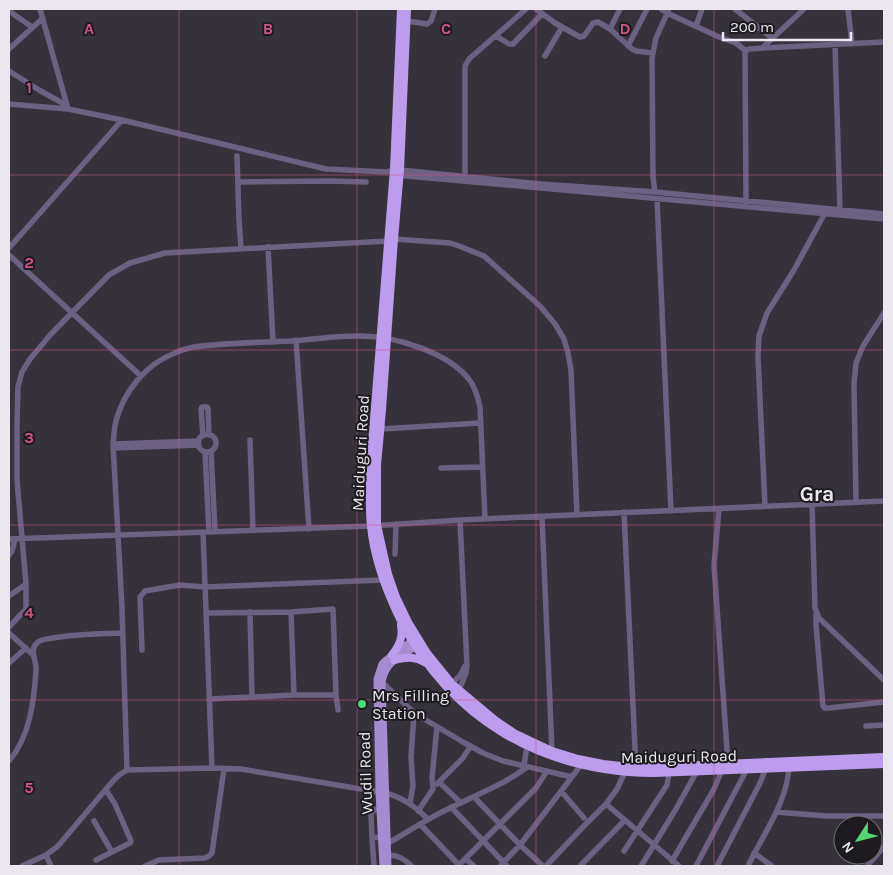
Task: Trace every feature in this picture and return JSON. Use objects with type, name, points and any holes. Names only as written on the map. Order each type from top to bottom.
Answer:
[{"type":"highway","name":"Maiduguri Road","points":[[395,172],[401,9]]},
{"type":"highway","name":"Maiduguri Road","points":[[407,9],[384,338],[374,526],[396,597],[416,642],[452,684],[495,720],[535,744],[578,758],[636,770],[669,773],[725,767],[766,768],[884,758]]},
{"type":"highway","name":"Maiduguri Road","points":[[384,338],[370,469],[370,491],[379,565],[383,580],[401,620],[428,664],[461,702],[497,729],[527,746],[557,759],[606,770],[625,772],[636,770],[789,765],[884,764]]},
{"type":"highway","points":[[401,620],[402,635],[400,644],[393,657],[413,657],[428,664]]},
{"type":"main road","name":"Wudil Road","points":[[388,866],[382,792],[377,679],[382,664],[416,642]]},
{"type":"main road","name":"Wudil Road","points":[[379,697],[382,682],[393,657]]},
{"type":"main road","name":"Wudil Road","points":[[382,792],[380,807],[382,866]]},
{"type":"street","points":[[40,9],[67,107]]},
{"type":"street","points":[[407,20],[427,24],[431,21],[434,9]]},
{"type":"street","points":[[465,179],[465,66],[469,59],[526,9]]},
{"type":"street","points":[[536,9],[562,27],[582,37],[593,23],[598,22],[610,29],[636,51],[653,53]]},
{"type":"street","points":[[610,29],[620,9]]},
{"type":"street","points":[[628,46],[647,9]]},
{"type":"street","points":[[661,9],[719,37],[736,43],[746,51]]},
{"type":"street","points":[[696,26],[702,9]]},
{"type":"street","points":[[735,9],[772,38]]},
{"type":"street","points":[[762,48],[804,9]]},
{"type":"street","points":[[848,9],[852,44]]},
{"type":"street","points":[[9,11],[32,27]]},
{"type":"street","points":[[668,11],[656,38],[652,58],[653,177],[656,196],[671,511]]},
{"type":"street","points":[[496,36],[509,44],[513,44],[542,14]]},
{"type":"street","points":[[9,49],[42,18]]},
{"type":"street","points":[[545,56],[562,27]]},
{"type":"street","points":[[746,51],[762,48],[835,46],[884,42]]},
{"type":"street","points":[[835,46],[840,212]]},
{"type":"street","points":[[746,51],[746,204]]},
{"type":"street","points":[[9,71],[67,107]]},
{"type":"street","points":[[9,104],[67,107],[326,169],[395,172],[826,211],[884,214]]},
{"type":"street","points":[[9,248],[122,120]]},
{"type":"street","points":[[237,156],[241,248]]},
{"type":"street","points":[[238,182],[366,182]]},
{"type":"street","points":[[765,506],[758,357],[759,336],[767,313],[794,270],[826,211]]},
{"type":"street","points":[[840,212],[884,220]]},
{"type":"street","points":[[9,555],[15,539],[18,387],[22,372],[30,359],[51,334],[109,275],[130,263],[165,252],[391,240],[450,243],[484,256],[540,306],[555,324],[564,339],[571,370],[577,515]]},
{"type":"street","points":[[268,247],[273,342]]},
{"type":"street","points":[[9,255],[141,376]]},
{"type":"street","points":[[856,502],[854,384],[856,363],[863,346],[884,313]]},
{"type":"street","points":[[127,770],[122,608],[113,446],[115,422],[121,407],[132,386],[156,362],[175,352],[193,347],[358,336],[384,338],[432,352],[455,366],[470,382],[477,395],[480,407],[485,520]]},
{"type":"street","points":[[296,340],[309,529]]},
{"type":"street","points":[[380,429],[480,423]]},
{"type":"street","points":[[113,446],[187,443],[202,439],[215,439],[216,444],[214,448],[208,451],[201,449],[202,439]]},
{"type":"street","points":[[250,440],[253,530]]},
{"type":"street","points":[[208,451],[209,532],[205,586],[212,768]]},
{"type":"street","points":[[441,468],[482,466]]},
{"type":"street","points":[[15,539],[309,529],[624,512],[884,501]]},
{"type":"street","points":[[812,503],[815,608],[823,706],[829,708],[884,702]]},
{"type":"street","points":[[672,860],[725,767],[714,565],[720,509]]},
{"type":"street","points":[[624,512],[636,770]]},
{"type":"street","points":[[542,517],[552,751]]},
{"type":"street","points":[[459,690],[466,673],[467,662],[460,520]]},
{"type":"street","points":[[395,554],[396,524]]},
{"type":"street","points":[[9,627],[26,609],[26,584],[15,539]]},
{"type":"street","points":[[142,650],[140,596],[145,591],[180,585],[205,586],[383,580]]},
{"type":"street","points":[[9,596],[26,584]]},
{"type":"street","points":[[206,613],[291,612],[333,609],[338,710]]},
{"type":"street","points":[[250,612],[252,697]]},
{"type":"street","points":[[291,612],[294,695]]},
{"type":"street","points":[[816,614],[884,680]]},
{"type":"street","points":[[9,632],[32,654],[36,668],[30,719],[23,739],[16,753],[9,761]]},
{"type":"street","points":[[32,654],[34,646],[44,640],[74,635],[122,632]]},
{"type":"street","points":[[9,663],[26,648]]},
{"type":"street","points":[[452,684],[461,674],[467,662]]},
{"type":"street","points":[[382,682],[414,713],[470,746],[503,761],[572,777]]},
{"type":"street","points":[[209,698],[336,695]]},
{"type":"street","points":[[410,803],[413,786],[414,713]]},
{"type":"street","points":[[866,726],[884,725]]},
{"type":"street","points":[[418,810],[433,790],[432,778],[437,727]]},
{"type":"street","points":[[433,787],[462,759],[470,746]]},
{"type":"street","points":[[387,844],[428,819],[516,775],[526,766],[527,746]]},
{"type":"street","points":[[451,807],[503,865],[581,765]]},
{"type":"street","points":[[748,866],[776,812],[786,783],[789,765]]},
{"type":"street","points":[[717,866],[766,768]]},
{"type":"street","points":[[145,866],[159,860],[205,858],[212,853],[224,769]]},
{"type":"street","points":[[22,866],[46,855],[63,841],[119,775],[127,770],[241,769],[397,796],[410,803],[428,819]]},
{"type":"street","points":[[696,866],[747,769]]},
{"type":"street","points":[[641,866],[697,771]]},
{"type":"street","points":[[420,824],[459,866],[536,788],[547,772]]},
{"type":"street","points":[[474,797],[520,845],[545,866],[606,804],[617,789],[625,772]]},
{"type":"street","points":[[624,850],[667,785],[669,773]]},
{"type":"street","points":[[439,782],[461,803]]},
{"type":"street","points":[[96,860],[131,841],[115,804],[106,790]]},
{"type":"street","points":[[561,791],[584,818]]},
{"type":"street","points":[[606,804],[679,866]]},
{"type":"street","points":[[374,866],[371,814],[380,807]]},
{"type":"street","points":[[776,812],[826,816],[884,816]]},
{"type":"street","points":[[581,866],[626,820]]},
{"type":"street","points":[[94,821],[112,852]]},
{"type":"street","points":[[372,838],[381,837]]},
{"type":"street","points":[[867,866],[884,847]]},
{"type":"street","points":[[754,852],[772,866]]},
{"type":"street","points":[[46,855],[51,866]]},
{"type":"street","points":[[388,856],[399,857],[412,866]]},
{"type":"street","points":[[466,858],[474,866]]},
{"type":"street","points":[[174,859],[178,866]]},
{"type":"place","name":"Mrs Filling Station","points":[[362,704]]},
{"type":"district","name":"Gra","points":[[817,494]]}]
